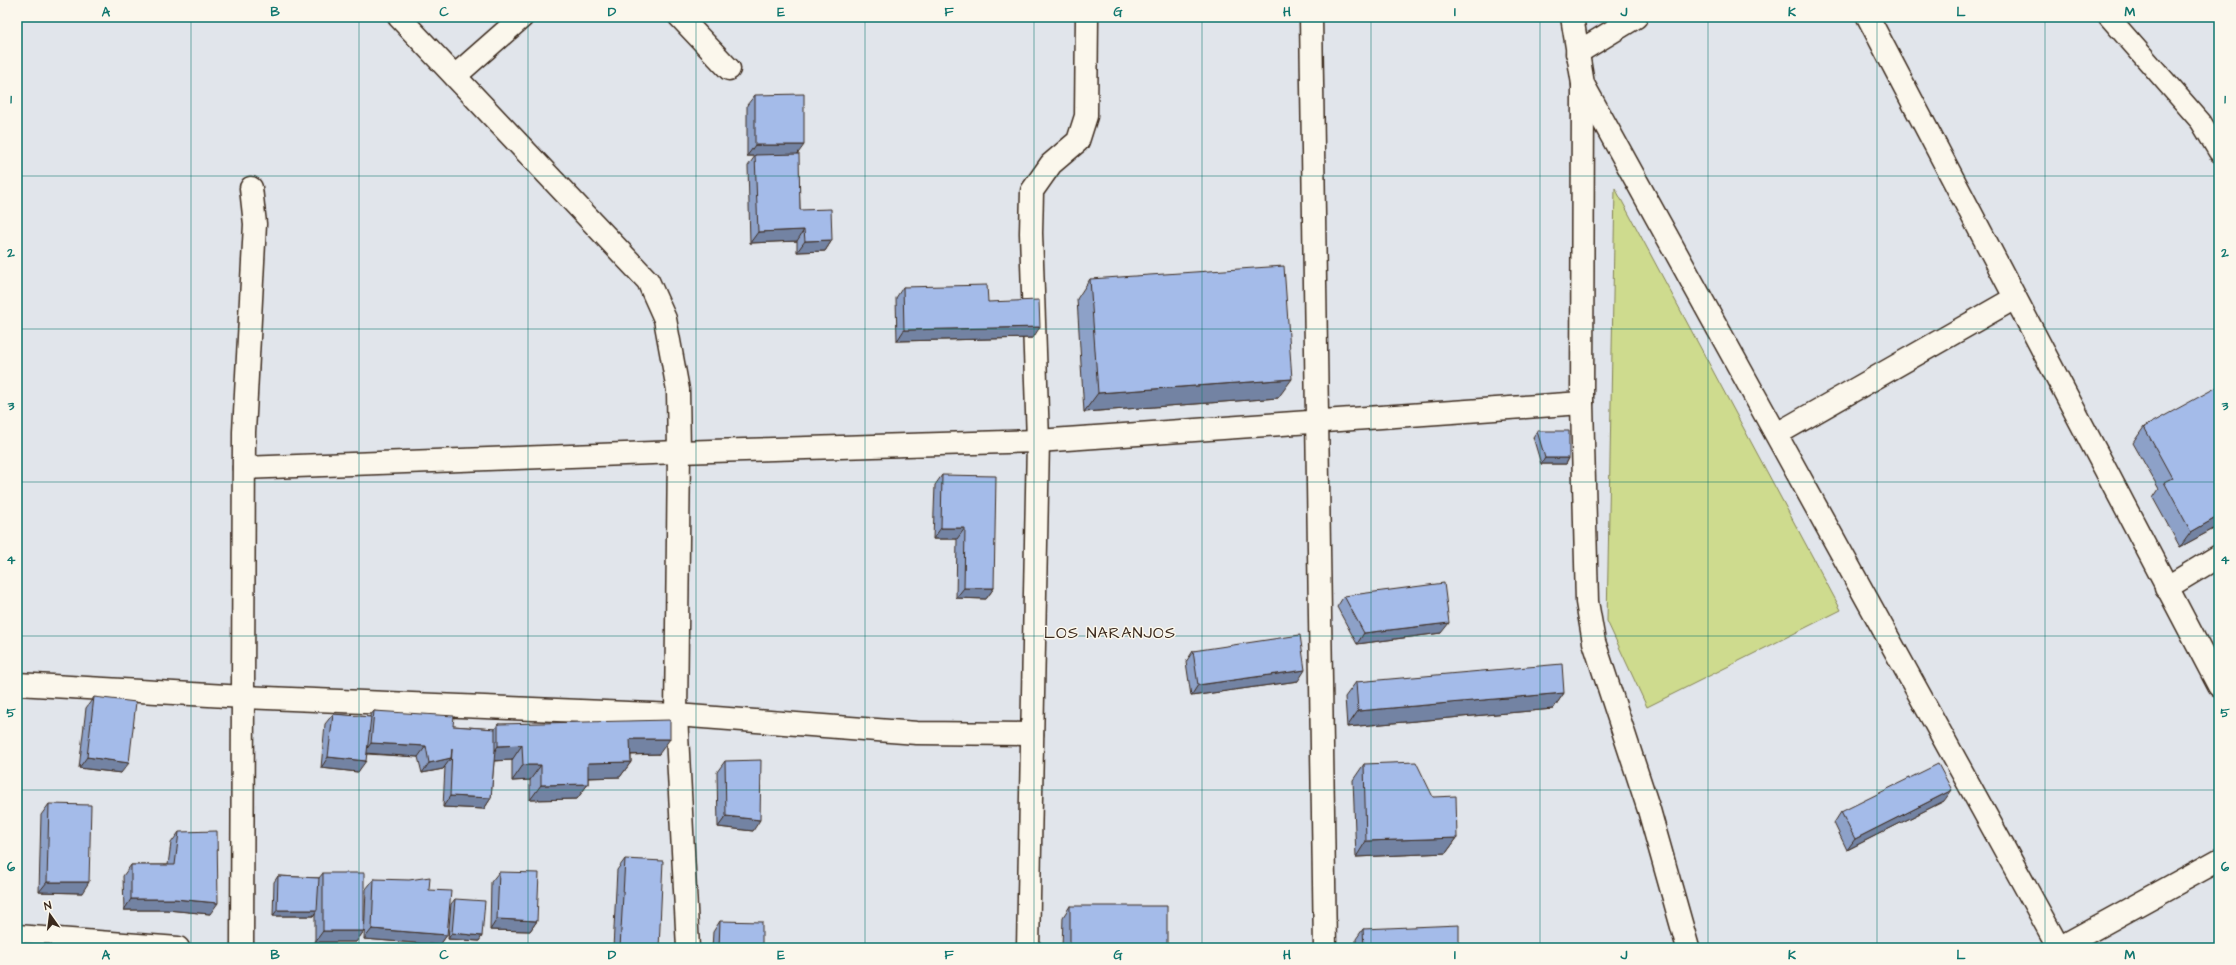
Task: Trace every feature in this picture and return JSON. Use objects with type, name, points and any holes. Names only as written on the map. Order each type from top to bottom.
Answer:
[{"type":"street","points":[[399,17],[648,280],[665,319],[678,390],[679,452],[676,715],[688,948]]},
{"type":"street","points":[[455,76],[522,17]]},
{"type":"street","points":[[680,17],[729,69]]},
{"type":"street","points":[[1028,948],[1038,441],[1031,233],[1032,191],[1051,164],[1078,141],[1086,116],[1086,17]]},
{"type":"street","points":[[1087,58],[1103,17]]},
{"type":"street","points":[[1311,17],[1319,422],[1325,948]]},
{"type":"street","points":[[1572,17],[1583,84],[1582,403],[1587,602],[1594,642],[1649,810],[1688,948]]},
{"type":"street","points":[[1577,52],[1636,17]]},
{"type":"street","points":[[1868,17],[2166,588],[2219,686]]},
{"type":"street","points":[[1583,84],[2059,948],[2219,860]]},
{"type":"street","points":[[242,948],[244,432],[255,224],[251,188]]},
{"type":"street","points":[[1777,434],[2015,298]]},
{"type":"street","points":[[244,468],[679,452],[1038,441],[1582,403]]},
{"type":"street","points":[[2166,588],[2219,556]]},
{"type":"street","points":[[17,684],[244,697],[676,715],[917,733],[1032,734]]},
{"type":"street","points":[[17,936],[178,948]]},
{"type":"lane","points":[[2109,17],[2201,122],[2219,152]]},
{"type":"green space","points":[[1615,188],[1841,610],[1647,707],[1607,621]]},
{"type":"building","points":[[804,94],[804,145],[755,145],[755,95]]},
{"type":"building","points":[[799,154],[800,210],[831,209],[832,240],[805,241],[804,230],[758,232],[755,155]]},
{"type":"building","points":[[1284,266],[1292,379],[1098,393],[1090,279]]},
{"type":"building","points":[[987,285],[988,302],[1039,300],[1040,327],[904,330],[903,287]]},
{"type":"building","points":[[2219,386],[2219,516],[2191,532],[2164,482],[2172,478],[2144,427]]},
{"type":"building","points":[[1537,431],[1569,431],[1569,458],[1545,458]]},
{"type":"building","points":[[942,475],[996,476],[994,588],[964,588],[965,528],[941,528]]},
{"type":"building","points":[[1444,583],[1449,623],[1364,633],[1344,596]]},
{"type":"building","points":[[1300,635],[1305,670],[1198,685],[1193,651]]},
{"type":"building","points":[[1562,664],[1564,693],[1358,711],[1356,682]]},
{"type":"building","points":[[94,697],[136,702],[129,763],[87,757]]},
{"type":"building","points":[[374,711],[454,716],[453,726],[495,729],[495,750],[491,798],[450,796],[452,749],[451,758],[429,763],[426,746],[371,743]]},
{"type":"building","points":[[333,714],[371,717],[366,761],[328,757]]},
{"type":"building","points":[[670,720],[670,739],[630,739],[631,762],[588,763],[588,784],[541,785],[541,765],[523,765],[522,745],[498,746],[498,724]]},
{"type":"building","points":[[761,760],[760,820],[726,816],[725,761]]},
{"type":"building","points":[[1416,762],[1433,797],[1456,796],[1457,838],[1366,841],[1364,764]]},
{"type":"building","points":[[1938,764],[1952,790],[1855,839],[1841,812]]},
{"type":"building","points":[[49,804],[91,805],[89,882],[47,882]]},
{"type":"building","points":[[217,831],[218,903],[175,899],[131,899],[131,865],[175,865],[179,832]]},
{"type":"building","points":[[625,859],[663,861],[659,948],[620,948]]},
{"type":"building","points":[[499,872],[539,873],[537,921],[497,919]]},
{"type":"building","points":[[323,873],[364,873],[364,931],[323,931]]},
{"type":"building","points":[[278,876],[319,878],[317,910],[277,910]]},
{"type":"building","points":[[430,877],[429,890],[451,891],[447,935],[372,929],[374,879],[409,880]]},
{"type":"building","points":[[455,899],[485,901],[482,936],[452,933]]},
{"type":"building","points":[[1070,906],[1167,906],[1167,946],[1070,946]]},
{"type":"building","points":[[720,921],[762,922],[762,948],[719,948]]},
{"type":"building","points":[[1459,925],[1459,948],[1364,948],[1363,929]]},
{"type":"building","points":[[17,943],[50,944],[50,948],[17,948]]},
{"type":"district","name":"LOS NARANJOS","points":[[1110,632]]}]
